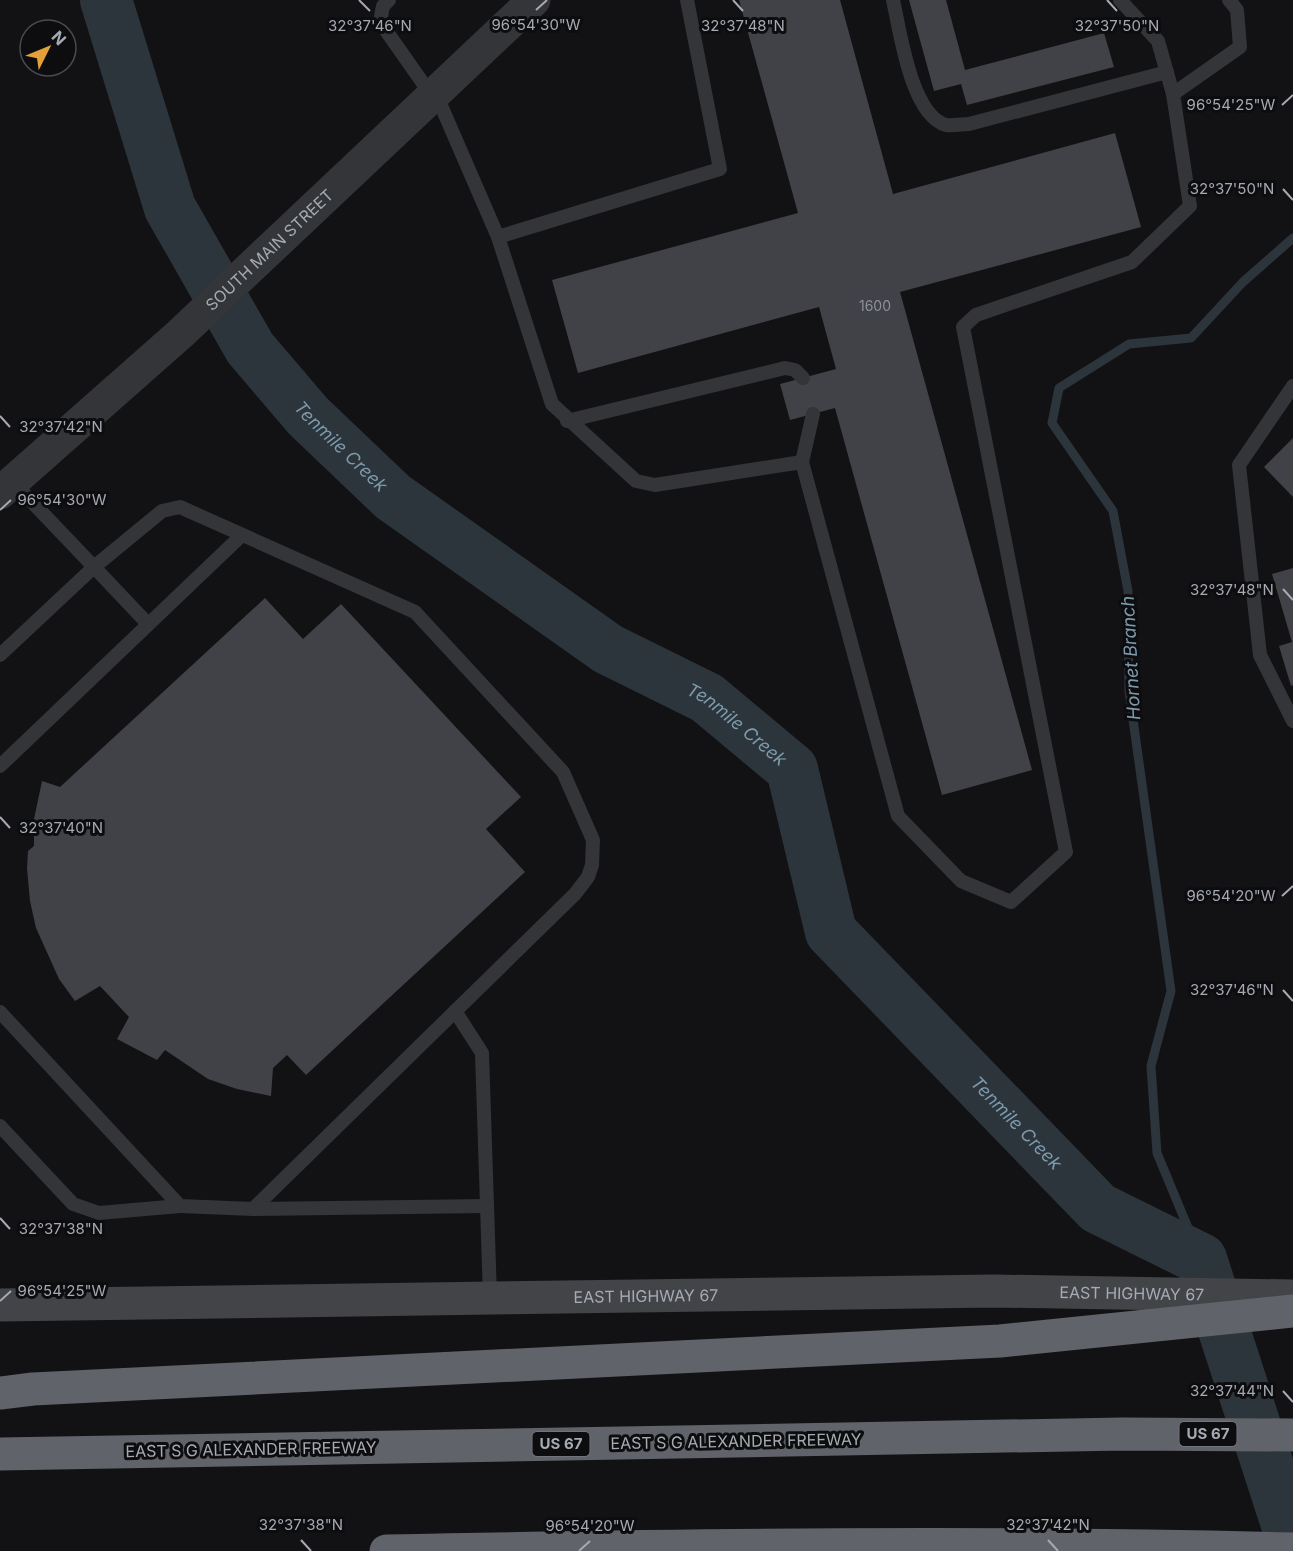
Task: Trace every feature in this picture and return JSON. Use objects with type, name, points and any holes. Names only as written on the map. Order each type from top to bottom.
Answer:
[{"type":"highway","points":[[0,1393],[33,1389],[1000,1341],[1293,1311]]},
{"type":"highway","name":"EAST S G ALEXANDER FREEWAY","points":[[0,1454],[1123,1434],[1293,1435]]},
{"type":"highway","points":[[387,1551],[733,1544],[1119,1544],[1293,1549]]},
{"type":"main road","name":"EAST HIGHWAY 67","points":[[0,1305],[994,1291],[1293,1296]]},
{"type":"street","name":"SOUTH MAIN STREET","points":[[6,488],[180,334],[534,0]]},
{"type":"lane","points":[[389,0],[383,6],[380,22],[434,94],[498,237],[552,404],[567,421],[636,480],[655,485],[802,462]]},
{"type":"lane","points":[[498,237],[720,170],[687,0]]},
{"type":"lane","points":[[893,0],[915,91],[929,114],[946,124],[969,124],[1167,72]]},
{"type":"lane","points":[[813,414],[802,462],[898,816],[961,881],[1011,902],[1066,852],[963,327],[976,315],[1132,262],[1190,206],[1173,94],[1158,41],[1120,0]]},
{"type":"lane","points":[[1173,94],[1240,47],[1237,10],[1229,0]]},
{"type":"lane","points":[[567,421],[785,368],[795,370],[803,378]]},
{"type":"lane","points":[[1293,386],[1239,465],[1260,655],[1293,721]]},
{"type":"lane","points":[[6,488],[94,567],[148,624]]},
{"type":"lane","points":[[0,655],[94,567],[162,511],[180,507],[415,612],[563,772],[593,840],[592,865],[588,877],[575,894],[253,1209]]},
{"type":"lane","points":[[0,766],[242,535]]},
{"type":"lane","points":[[455,1011],[482,1053],[490,1297]]},
{"type":"lane","points":[[0,1012],[180,1206]]},
{"type":"lane","points":[[0,1126],[73,1204],[99,1213],[180,1206],[253,1209],[487,1206]]},
{"type":"building","points":[[739,0],[840,0],[893,194],[1115,133],[1141,227],[900,292],[1032,770],[942,795],[835,408],[790,420],[780,384],[836,369],[819,307],[578,373],[552,280],[798,213]]},
{"type":"building","points":[[909,0],[946,0],[965,70],[1104,33],[1114,67],[967,105],[961,84],[934,91]]},
{"type":"building","points":[[1293,438],[1293,497],[1264,467]]},
{"type":"building","points":[[1293,568],[1293,685],[1291,686],[1279,646],[1292,642],[1272,574]]},
{"type":"building","points":[[265,598],[303,639],[341,604],[521,797],[486,829],[525,872],[306,1075],[287,1055],[273,1068],[271,1096],[237,1089],[208,1079],[165,1050],[157,1060],[117,1039],[129,1017],[100,986],[75,1001],[59,979],[36,928],[30,901],[27,868],[28,851],[34,846],[34,819],[42,781],[60,787]]},
{"type":"waterway","name":"Tenmile Creek","points":[[106,0],[170,208],[250,348],[308,416],[393,497],[608,649],[707,698],[792,769],[831,932],[1098,1208],[1201,1259],[1293,1543]]},
{"type":"waterway","name":"Hornet Branch","points":[[1201,1259],[1157,1153],[1151,1066],[1171,991],[1129,691],[1128,591],[1113,511],[1052,423],[1059,388],[1129,344],[1191,338],[1243,282],[1293,238]]}]
